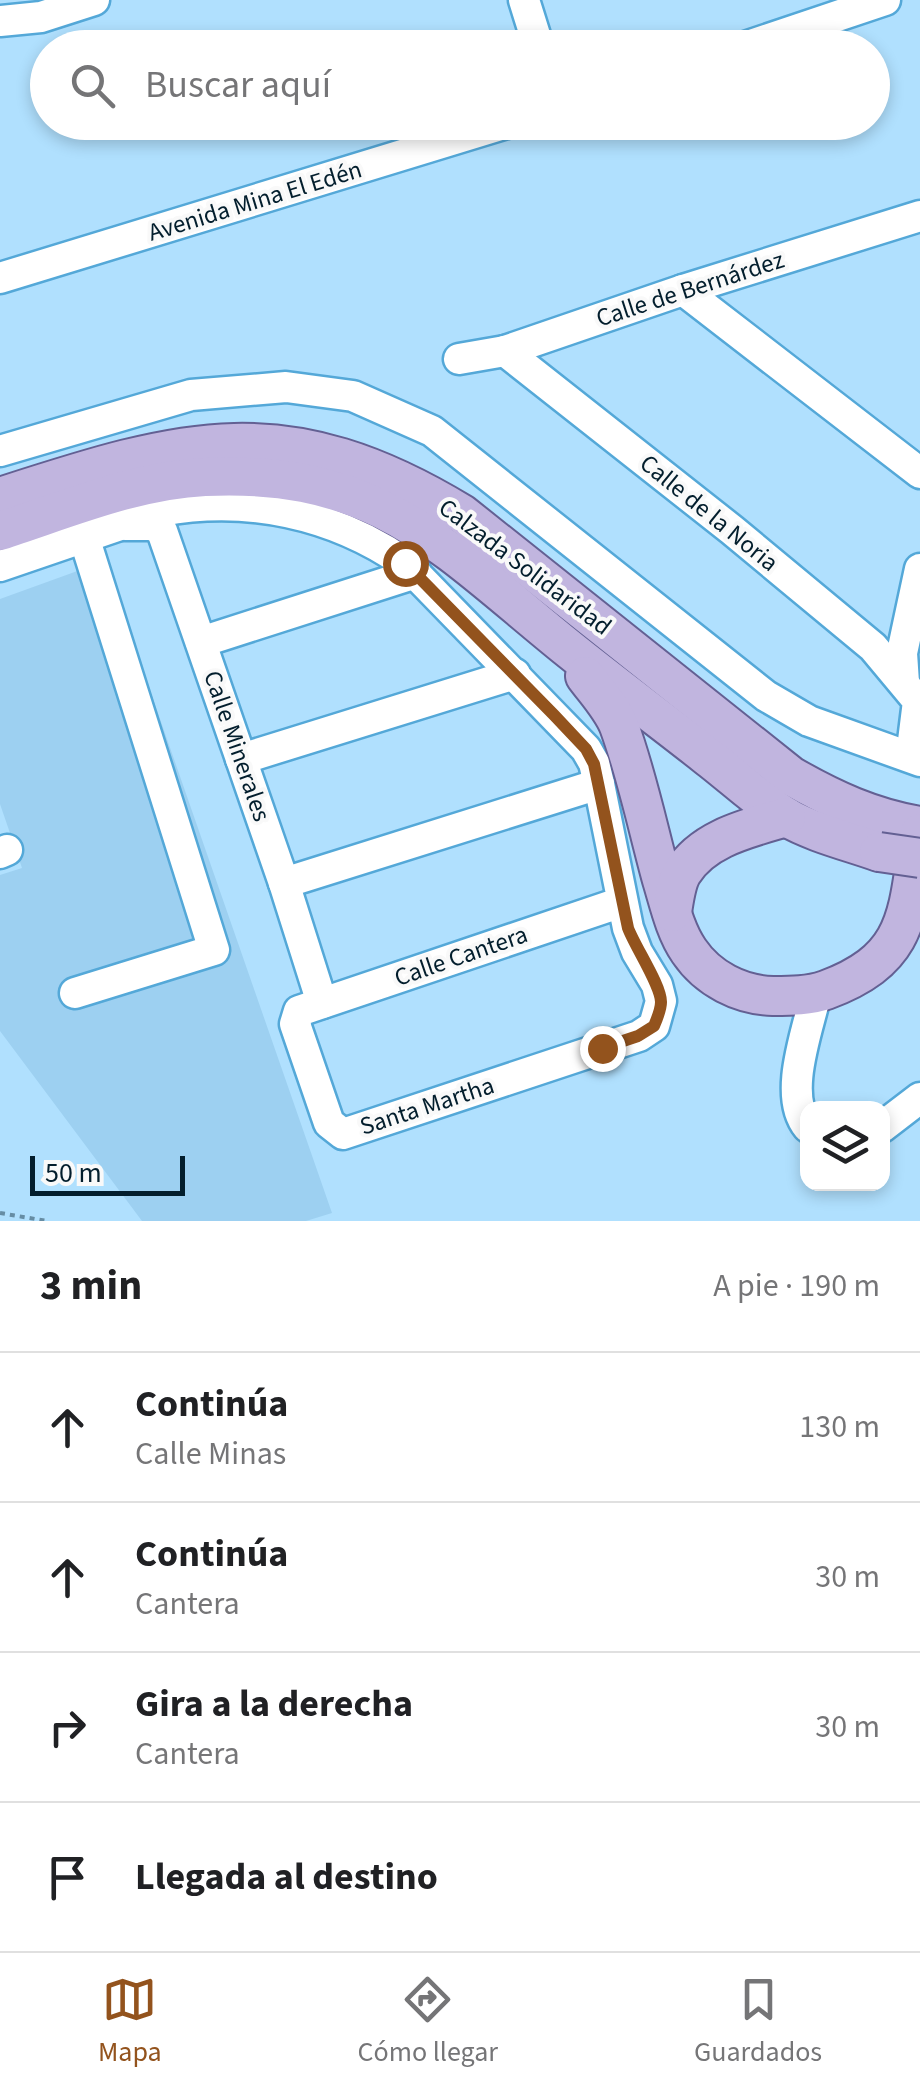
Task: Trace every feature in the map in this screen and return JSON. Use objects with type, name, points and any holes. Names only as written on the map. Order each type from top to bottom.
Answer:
[{"type":"main road","name":"Calzada Solidaridad","points":[[0,497],[155,451],[203,444],[276,443],[357,460],[462,514],[791,776],[902,833]]},
{"type":"main road","name":"Calzada Solidaridad","points":[[0,531],[105,498],[201,477],[275,478],[326,486],[412,524],[464,560],[563,644],[786,817],[902,833]]},
{"type":"main road","points":[[563,644],[618,722],[672,912],[688,950],[723,982],[758,995],[816,993],[849,981],[878,960],[898,940],[907,912],[902,833]]},
{"type":"main road","points":[[672,912],[681,874],[704,850],[735,832],[786,817]]},
{"type":"main road","points":[[902,833],[920,858]]},
{"type":"street","points":[[0,20],[41,16],[94,0]]},
{"type":"street","points":[[524,0],[533,30]]},
{"type":"street","points":[[785,30],[841,7],[884,0]]},
{"type":"street","name":"Avenida Mina El Edén","points":[[0,278],[451,140]]},
{"type":"street","name":"Calle de Bernárdez","points":[[458,359],[505,351],[682,290],[920,216]]},
{"type":"street","points":[[682,290],[920,473]]},
{"type":"street","name":"Calle de la Noria","points":[[505,351],[845,624],[912,685]]},
{"type":"street","points":[[0,451],[191,395],[286,387],[352,396],[432,431],[766,696],[810,722],[920,760]]},
{"type":"street","points":[[0,566],[160,511],[216,503],[305,515],[380,546],[416,573],[586,749],[599,784],[622,902]]},
{"type":"street","name":"Calle Minerales","points":[[100,532],[153,525],[162,531],[284,883],[310,1007]]},
{"type":"street","points":[[76,993],[214,950],[100,532]]},
{"type":"street","points":[[920,569],[902,653],[918,701],[913,741],[920,750]]},
{"type":"street","points":[[201,642],[416,573]]},
{"type":"street","points":[[241,759],[515,674]]},
{"type":"street","points":[[284,883],[599,784]]},
{"type":"street","name":"Calle Cantera","points":[[310,1007],[622,902]]},
{"type":"street","name":"Santa Martha","points":[[310,1007],[295,1024],[329,1122],[344,1134],[638,1036],[654,1026],[661,1001],[657,985],[637,952],[622,902]]},
{"type":"street","points":[[800,1112],[794,1090],[816,993]]},
{"type":"street","points":[[890,1121],[920,1098]]},
{"type":"path","points":[[0,1213],[48,1221]]},
{"type":"shaded area","points":[[105,561],[332,1213],[306,1221],[142,1221],[0,1031],[0,875],[22,868],[0,804],[0,599]]},
{"type":"route","points":[[405,563],[586,749],[594,764],[628,928],[661,1001],[654,1026],[602,1048]]}]
